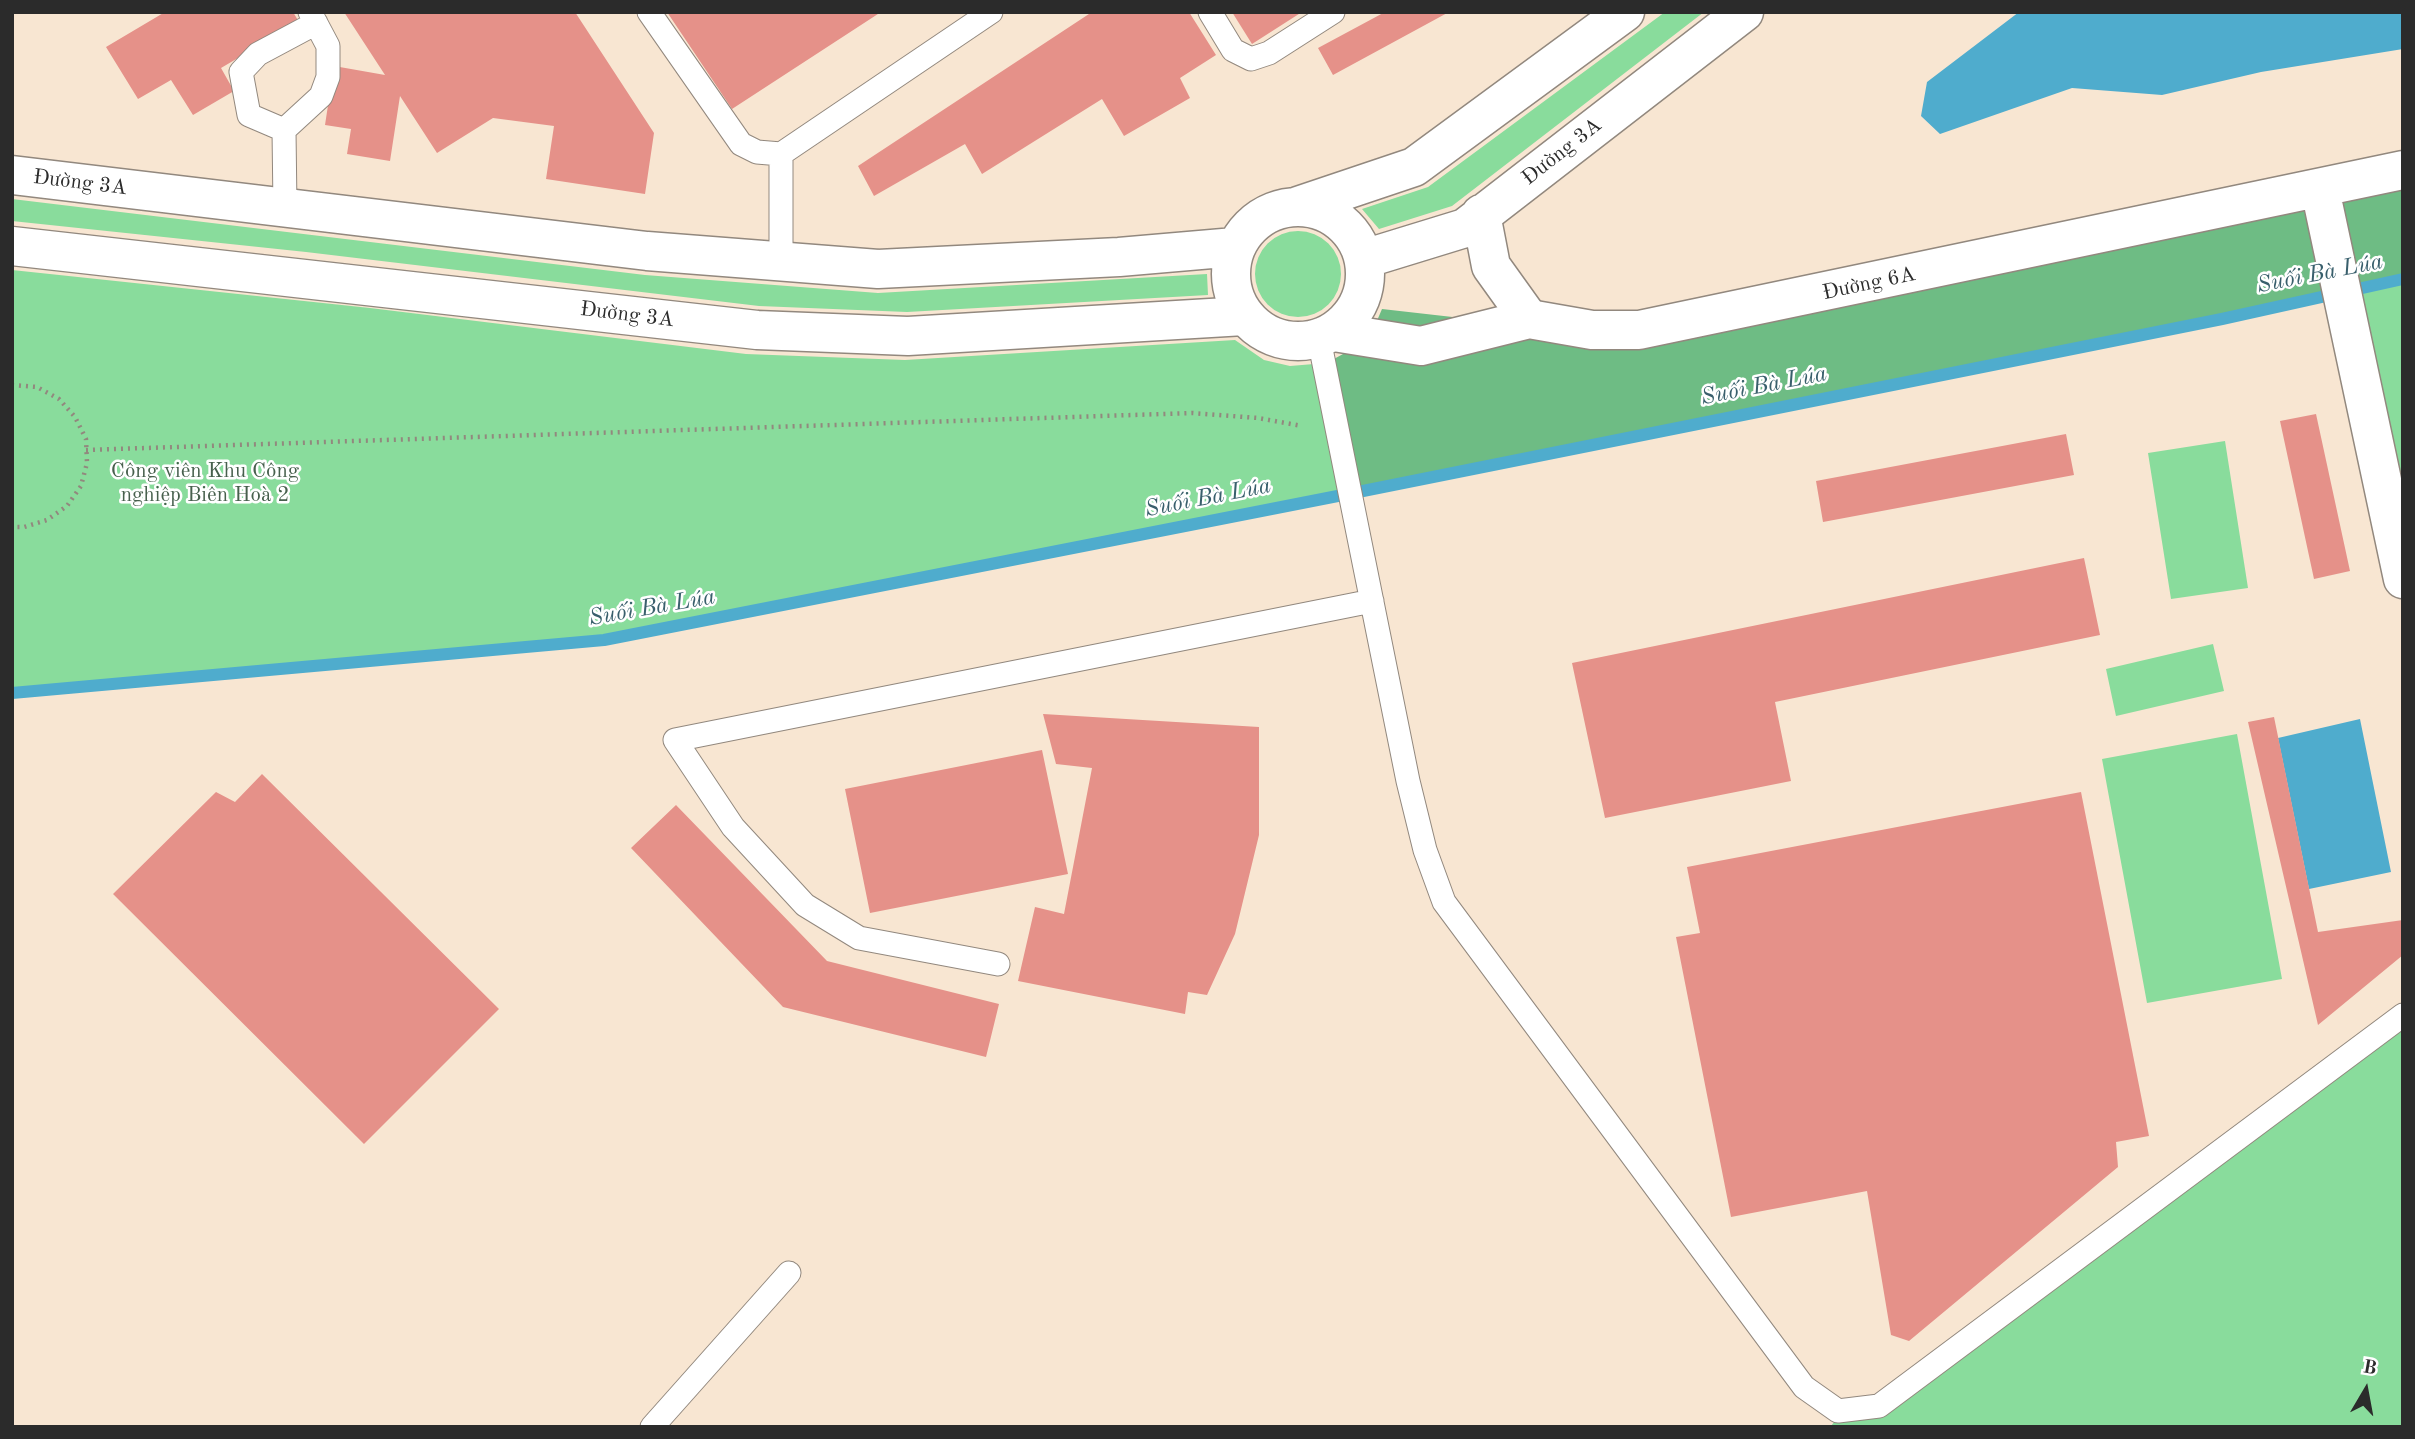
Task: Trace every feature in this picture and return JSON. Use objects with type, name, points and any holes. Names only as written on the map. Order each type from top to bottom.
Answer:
[{"type":"street","points":[[1298,206],[1321,210],[1341,222],[1355,239],[1364,259],[1363,293],[1357,309],[1326,335],[1298,342],[1278,339],[1259,330],[1244,316],[1230,283],[1235,247],[1246,231],[1261,218],[1279,209],[1298,206],[1414,167],[1625,12]]},
{"type":"street","name":"Đường 3A","points":[[1364,259],[1465,228],[1744,12]]},
{"type":"street","name":"Đường 6A","points":[[1326,335],[1421,346],[1529,319],[1592,330],[1639,330],[2403,170]]},
{"type":"street","name":"Đường 3A","points":[[12,175],[647,251],[878,269],[1119,257],[1235,247]]},
{"type":"street","points":[[2320,189],[2403,579]]},
{"type":"street","points":[[1481,215],[1491,266],[1529,319]]},
{"type":"street","name":"Đường 3A","points":[[12,246],[757,330],[908,336],[1244,316]]},
{"type":"lane","points":[[649,12],[741,145],[757,152],[780,153],[991,12]]},
{"type":"lane","points":[[1210,12],[1233,50],[1251,59],[1269,52],[1333,12]]},
{"type":"lane","points":[[284,130],[250,115],[241,72],[258,54],[313,18],[328,46],[328,77],[321,96],[284,130],[285,208]]},
{"type":"lane","points":[[780,153],[781,261]]},
{"type":"lane","points":[[1326,335],[1336,435],[1361,544],[1408,781],[1425,850],[1444,902],[1804,1387],[1838,1410],[1879,1406],[2403,1015]]},
{"type":"lane","points":[[998,964],[859,938],[805,905],[733,827],[675,740],[1372,601]]},
{"type":"lane","points":[[652,1427],[789,1273]]},
{"type":"path","points":[[12,385],[37,387],[59,399],[75,417],[86,439],[87,463],[81,486],[67,506],[47,520],[24,527],[12,527]]},
{"type":"path","points":[[86,450],[1192,413],[1258,418],[1336,435]]},
{"type":"green space","points":[[1665,12],[1704,12],[1452,206],[1379,229],[1362,209],[1428,187]]},
{"type":"green space","points":[[2403,186],[2403,279],[2222,319],[1358,492],[1332,360],[1356,347],[1376,323],[1382,309],[1479,320],[1526,334]]},
{"type":"green space","points":[[12,199],[645,275],[878,293],[1207,274],[1208,295],[907,312],[759,306],[306,252],[12,221]]},
{"type":"green space","points":[[1298,231],[1315,234],[1329,243],[1338,257],[1341,274],[1338,291],[1329,305],[1315,314],[1298,317],[1281,314],[1267,305],[1258,291],[1255,274],[1258,257],[1267,243],[1281,234]]},
{"type":"green space","name":"Công viên Khu Công nghiệp Biên Hoà 2","points":[[12,270],[370,308],[746,354],[905,360],[1235,340],[1264,360],[1290,366],[1314,364],[1340,496],[604,640],[12,693]]},
{"type":"green space","points":[[2403,279],[2403,505],[2355,290]]},
{"type":"green space","points":[[2225,441],[2248,588],[2171,599],[2148,453]]},
{"type":"green space","points":[[2213,644],[2224,691],[2116,716],[2106,669]]},
{"type":"green space","points":[[2237,734],[2282,979],[2147,1003],[2102,759]]},
{"type":"green space","points":[[2403,1026],[2403,1427],[1830,1427],[1836,1420],[1883,1416]]},
{"type":"water","points":[[2019,12],[2403,12],[2403,49],[2261,72],[2162,95],[2072,88],[1940,134],[1921,116],[1927,82]]},
{"type":"water","points":[[2360,719],[2391,872],[2309,889],[2278,738]]},
{"type":"building","points":[[165,12],[293,12],[299,22],[221,68],[234,91],[193,115],[171,80],[138,99],[106,47]]},
{"type":"building","points":[[344,12],[575,12],[654,133],[645,194],[546,179],[554,126],[493,118],[437,153],[400,96],[390,161],[347,154],[351,129],[325,125],[334,66],[385,75]]},
{"type":"building","points":[[667,12],[881,12],[732,109]]},
{"type":"building","points":[[1092,12],[1189,12],[1216,55],[1180,78],[1190,98],[1124,136],[1102,99],[982,174],[965,144],[874,196],[858,166]]},
{"type":"building","points":[[1232,12],[1302,12],[1252,44]]},
{"type":"building","points":[[1385,12],[1449,12],[1333,75],[1318,48]]},
{"type":"building","points":[[2316,414],[2350,571],[2314,579],[2280,421]]},
{"type":"building","points":[[2066,434],[2074,475],[1823,522],[1816,481]]},
{"type":"building","points":[[2084,558],[2100,635],[1775,702],[1791,781],[1605,818],[1572,663]]},
{"type":"building","points":[[1043,714],[1259,727],[1259,835],[1235,934],[1207,995],[1188,992],[1185,1014],[1018,981],[1035,907],[1064,914],[1092,768],[1056,764]]},
{"type":"building","points":[[2274,717],[2318,932],[2403,920],[2403,955],[2318,1025],[2248,722]]},
{"type":"building","points":[[1042,750],[1068,874],[870,913],[845,789]]},
{"type":"building","points":[[262,774],[499,1009],[364,1144],[113,894],[216,792],[235,802]]},
{"type":"building","points":[[2081,792],[2149,1136],[2116,1142],[2118,1167],[1909,1341],[1891,1335],[1867,1191],[1731,1217],[1676,937],[1700,933],[1687,867]]},
{"type":"building","points":[[676,805],[827,961],[999,1004],[986,1057],[783,1007],[631,848]]},
{"type":"waterway","name":"Suối Bà Lúa","points":[[12,693],[604,640],[2222,319],[2403,279]]}]
